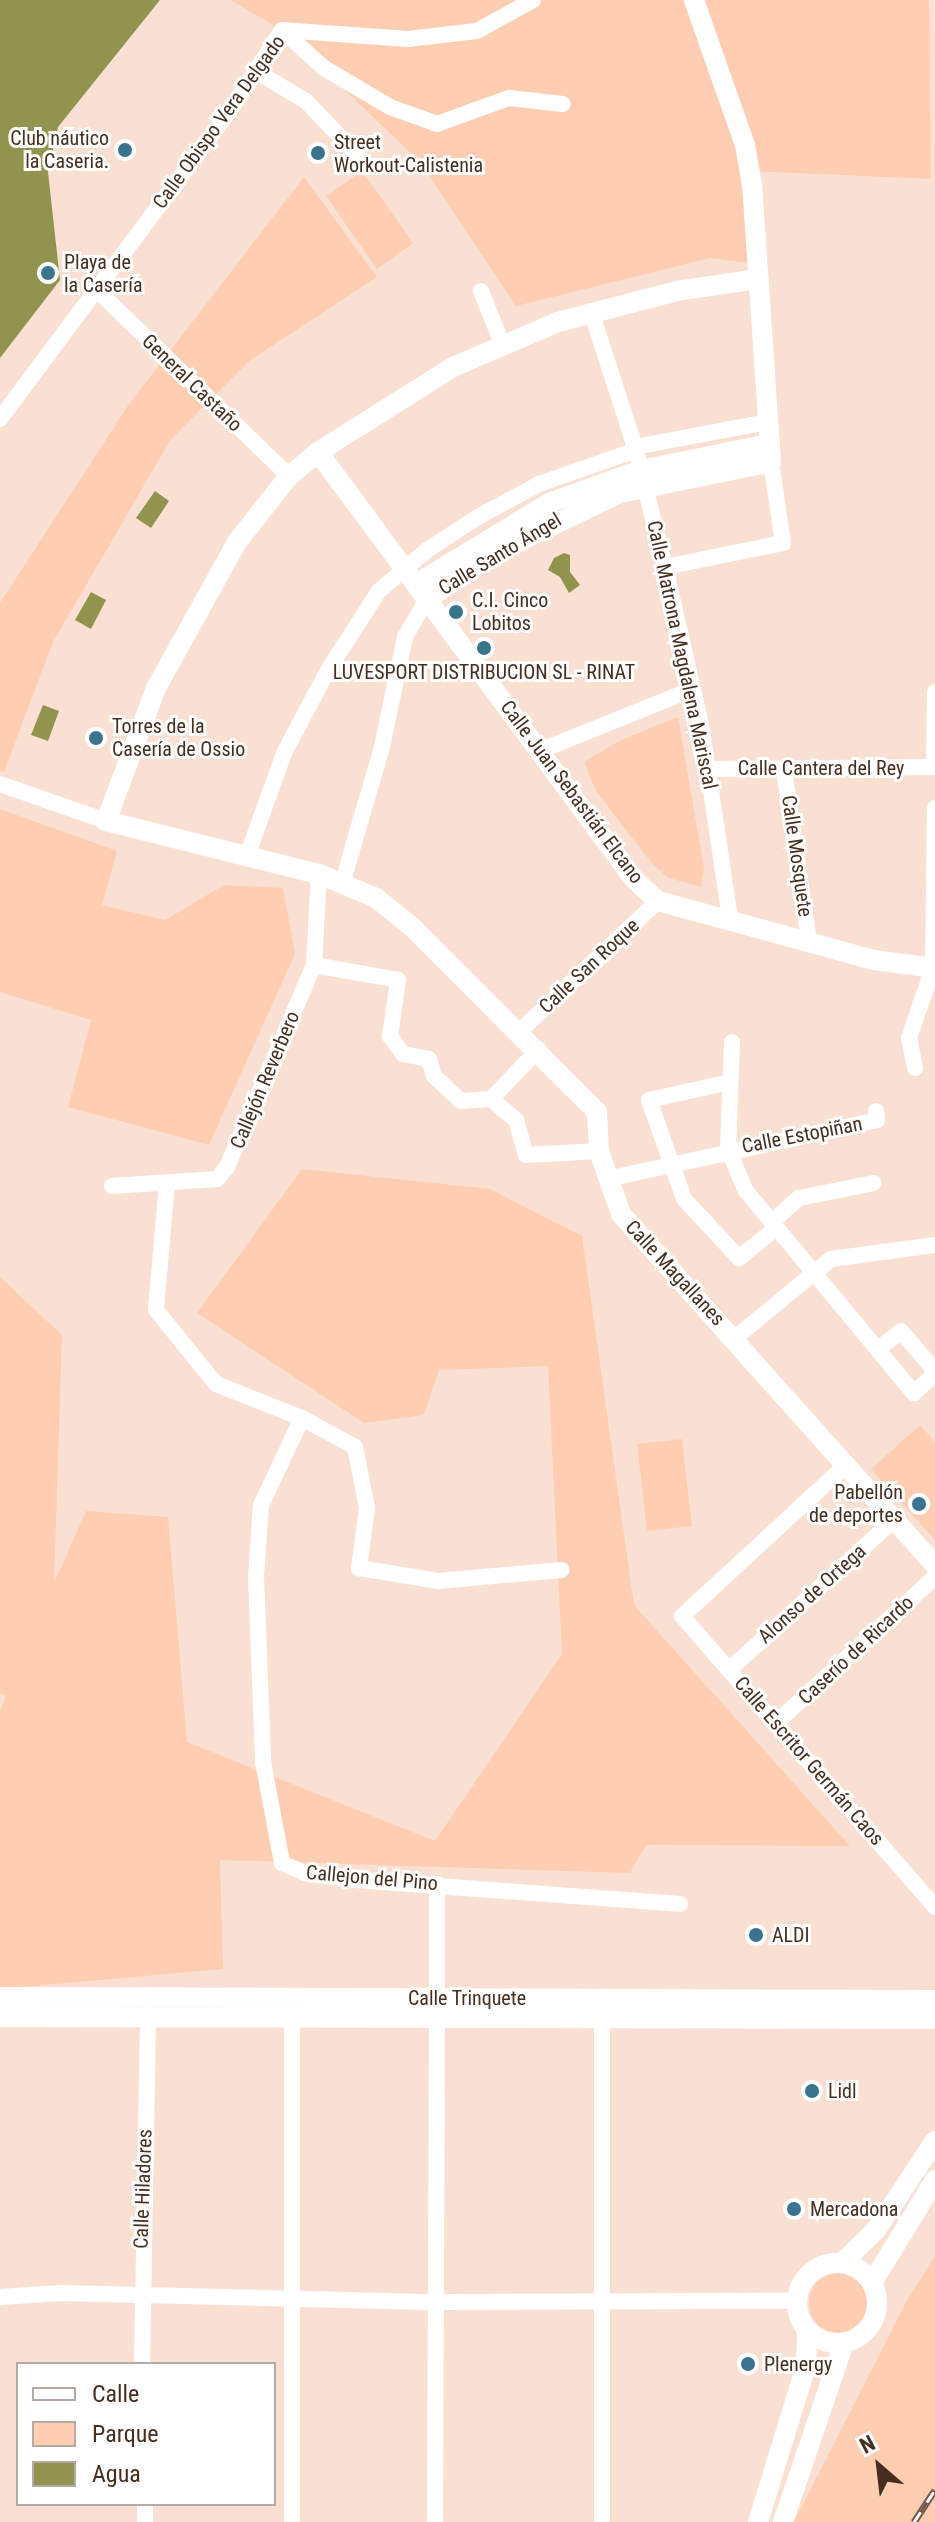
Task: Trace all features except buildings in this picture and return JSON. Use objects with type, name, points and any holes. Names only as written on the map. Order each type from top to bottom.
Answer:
[{"type":"street","name":"Calle Obispo Vera Delgado","points":[[0,419],[257,72],[282,30],[408,39],[436,36],[477,31],[533,0]]},
{"type":"street","points":[[665,567],[783,543],[767,422],[745,145],[694,0]]},
{"type":"street","points":[[282,30],[324,68],[390,107],[437,124],[509,98],[563,104]]},
{"type":"street","points":[[257,72],[306,101],[367,165]]},
{"type":"street","points":[[106,821],[156,688],[237,542],[289,476],[318,452],[408,392],[503,346],[591,311],[677,291],[758,279]]},
{"type":"street","name":"General Castaño","points":[[96,289],[289,476]]},
{"type":"street","points":[[481,291],[503,346]]},
{"type":"street","name":"Calle Matrona Magdalena Mariscal","points":[[591,311],[639,463],[693,689],[709,769],[730,919]]},
{"type":"street","points":[[639,463],[767,422]]},
{"type":"street","name":"Calle Juan Sebastián Elcano","points":[[318,452],[634,879],[658,901],[809,942],[934,968]]},
{"type":"street","name":"Calle Santo Ángel","points":[[247,856],[284,753],[328,670],[379,591],[404,567],[478,517],[539,484],[639,463],[770,453]]},
{"type":"street","name":"Calle Santo Ángel","points":[[342,884],[382,747],[405,637],[422,592],[549,503],[639,463]]},
{"type":"street","points":[[539,751],[693,689]]},
{"type":"street","points":[[934,768],[935,692]]},
{"type":"street","name":"Calle Cantera del Rey","points":[[709,769],[934,768]]},
{"type":"street","name":"Calle Mosquete","points":[[784,770],[809,942]]},
{"type":"street","points":[[0,784],[106,821],[247,856]]},
{"type":"street","points":[[915,1068],[909,1038],[934,968],[935,808]]},
{"type":"street","name":"Calle Magallanes","points":[[247,856],[319,874],[376,898],[411,926],[539,1049],[597,1112],[599,1151],[621,1214],[935,1565]]},
{"type":"street","name":"Callejón Reverbero","points":[[112,1186],[217,1179],[227,1167],[314,965],[319,874]]},
{"type":"street","name":"Calle San Roque","points":[[520,1031],[658,901]]},
{"type":"street","points":[[314,965],[398,980],[390,1036],[403,1054],[429,1059],[434,1076],[461,1101],[491,1099],[539,1049]]},
{"type":"street","points":[[732,1042],[728,1149],[746,1191],[811,1273],[914,1393],[935,1372],[901,1331],[878,1349]]},
{"type":"street","points":[[730,1082],[649,1100],[684,1199],[739,1258],[799,1198],[874,1183]]},
{"type":"street","points":[[491,1099],[516,1120],[526,1155],[599,1151]]},
{"type":"street","name":"Calle Estopiñan","points":[[607,1179],[876,1116]]},
{"type":"street","points":[[167,1183],[156,1310],[216,1384],[302,1418],[355,1447],[367,1508],[359,1568],[438,1581],[562,1570]]},
{"type":"street","points":[[735,1338],[831,1259],[935,1245]]},
{"type":"street","name":"Callejon del Pino","points":[[302,1418],[261,1505],[256,1576],[263,1762],[279,1857],[287,1867],[304,1873],[622,1903],[680,1904]]},
{"type":"street","name":"Calle Escritor Germán Caos","points":[[847,1464],[682,1616],[935,1907]]},
{"type":"street","name":"Alonso de Ortega","points":[[730,1669],[895,1519]]},
{"type":"street","name":"Caserío de Ricardo","points":[[776,1723],[935,1577]]},
{"type":"street","points":[[435,2522],[437,1884]]},
{"type":"street","name":"Calle Trinquete","points":[[0,1997],[437,2007],[602,2016],[935,2019]]},
{"type":"street","name":"Calle Trinquete","points":[[0,2017],[292,2016],[437,2007],[935,2000]]},
{"type":"street","name":"Calle Hiladores","points":[[142,2362],[140,2295],[148,2015]]},
{"type":"street","points":[[292,2016],[292,2522]]},
{"type":"street","points":[[602,2016],[602,2522]]},
{"type":"street","points":[[758,2522],[806,2366],[807,2330],[797,2301],[807,2277],[817,2269],[842,2263],[876,2230],[935,2141]]},
{"type":"street","points":[[872,2283],[935,2180]]},
{"type":"street","points":[[807,2330],[830,2343],[844,2343],[866,2331],[874,2320],[877,2295],[872,2283],[842,2263]]},
{"type":"street","points":[[0,2297],[140,2295],[437,2302],[797,2301]]},
{"type":"street","points":[[783,2522],[844,2343]]},
{"type":"green space","points":[[230,0],[929,0],[931,179],[750,171],[757,264],[710,258],[516,306],[420,162],[282,30]]},
{"type":"green space","points":[[362,171],[413,243],[377,269],[326,196]]},
{"type":"green space","points":[[304,177],[377,277],[249,361],[171,439],[53,642],[4,772],[0,771],[0,603],[129,404]]},
{"type":"green space","points":[[678,717],[704,868],[701,887],[669,878],[654,866],[596,791],[584,762],[621,740]]},
{"type":"green space","points":[[0,809],[117,851],[102,905],[165,920],[224,885],[283,888],[295,954],[209,1145],[68,1107],[91,1020],[0,992]]},
{"type":"green space","points":[[302,1169],[490,1189],[582,1236],[634,1605],[850,1846],[646,1845],[630,1873],[220,1860],[223,1969],[0,1989],[0,1711],[6,1696],[0,1693],[0,1277],[62,1335],[54,1583],[86,1511],[168,1517],[187,1742],[435,1841],[562,1654],[548,1366],[439,1370],[424,1415],[364,1423],[197,1313]]},
{"type":"green space","name":"Pabellón de deportes","points":[[920,1425],[935,1442],[935,1540],[871,1469]]},
{"type":"green space","points":[[682,1439],[692,1526],[647,1531],[637,1444]]},
{"type":"green space","points":[[935,2256],[935,2522],[794,2522],[906,2302]]},
{"type":"green space","points":[[839,2273],[851,2275],[860,2282],[867,2291],[867,2315],[860,2324],[851,2331],[839,2333],[827,2331],[818,2324],[811,2315],[809,2303],[811,2291],[818,2282],[827,2275]]},
{"type":"water","points":[[0,0],[160,0],[58,127],[48,172],[60,280],[0,358]]},
{"type":"water","points":[[155,491],[169,501],[151,528],[136,518]]},
{"type":"water","points":[[564,553],[570,555],[570,572],[580,585],[569,593],[560,577],[548,570],[554,558]]},
{"type":"water","points":[[91,592],[106,600],[91,629],[75,620]]},
{"type":"water","points":[[43,705],[59,711],[48,741],[31,735]]},
{"type":"railway","points":[[914,2522],[935,2490]]},
{"type":"place","name":"Club náutico la Caseria.","points":[[125,150]]},
{"type":"place","name":"Street Workout-Calistenia","points":[[318,153]]},
{"type":"place","name":"Playa de la Casería","points":[[48,273]]},
{"type":"place","name":"C.I. Cinco Lobitos","points":[[456,612]]},
{"type":"place","name":"LUVESPORT DISTRIBUCION SL - RINAT","points":[[484,648]]},
{"type":"place","name":"Torres de la Casería de Ossio","points":[[96,738]]},
{"type":"place","name":"Pabellón de deportes","points":[[919,1504]]},
{"type":"place","name":"ALDI","points":[[756,1935]]},
{"type":"place","name":"Lidl","points":[[812,2091]]},
{"type":"place","name":"Mercadona","points":[[794,2209]]},
{"type":"place","name":"Plenergy","points":[[748,2364]]}]
